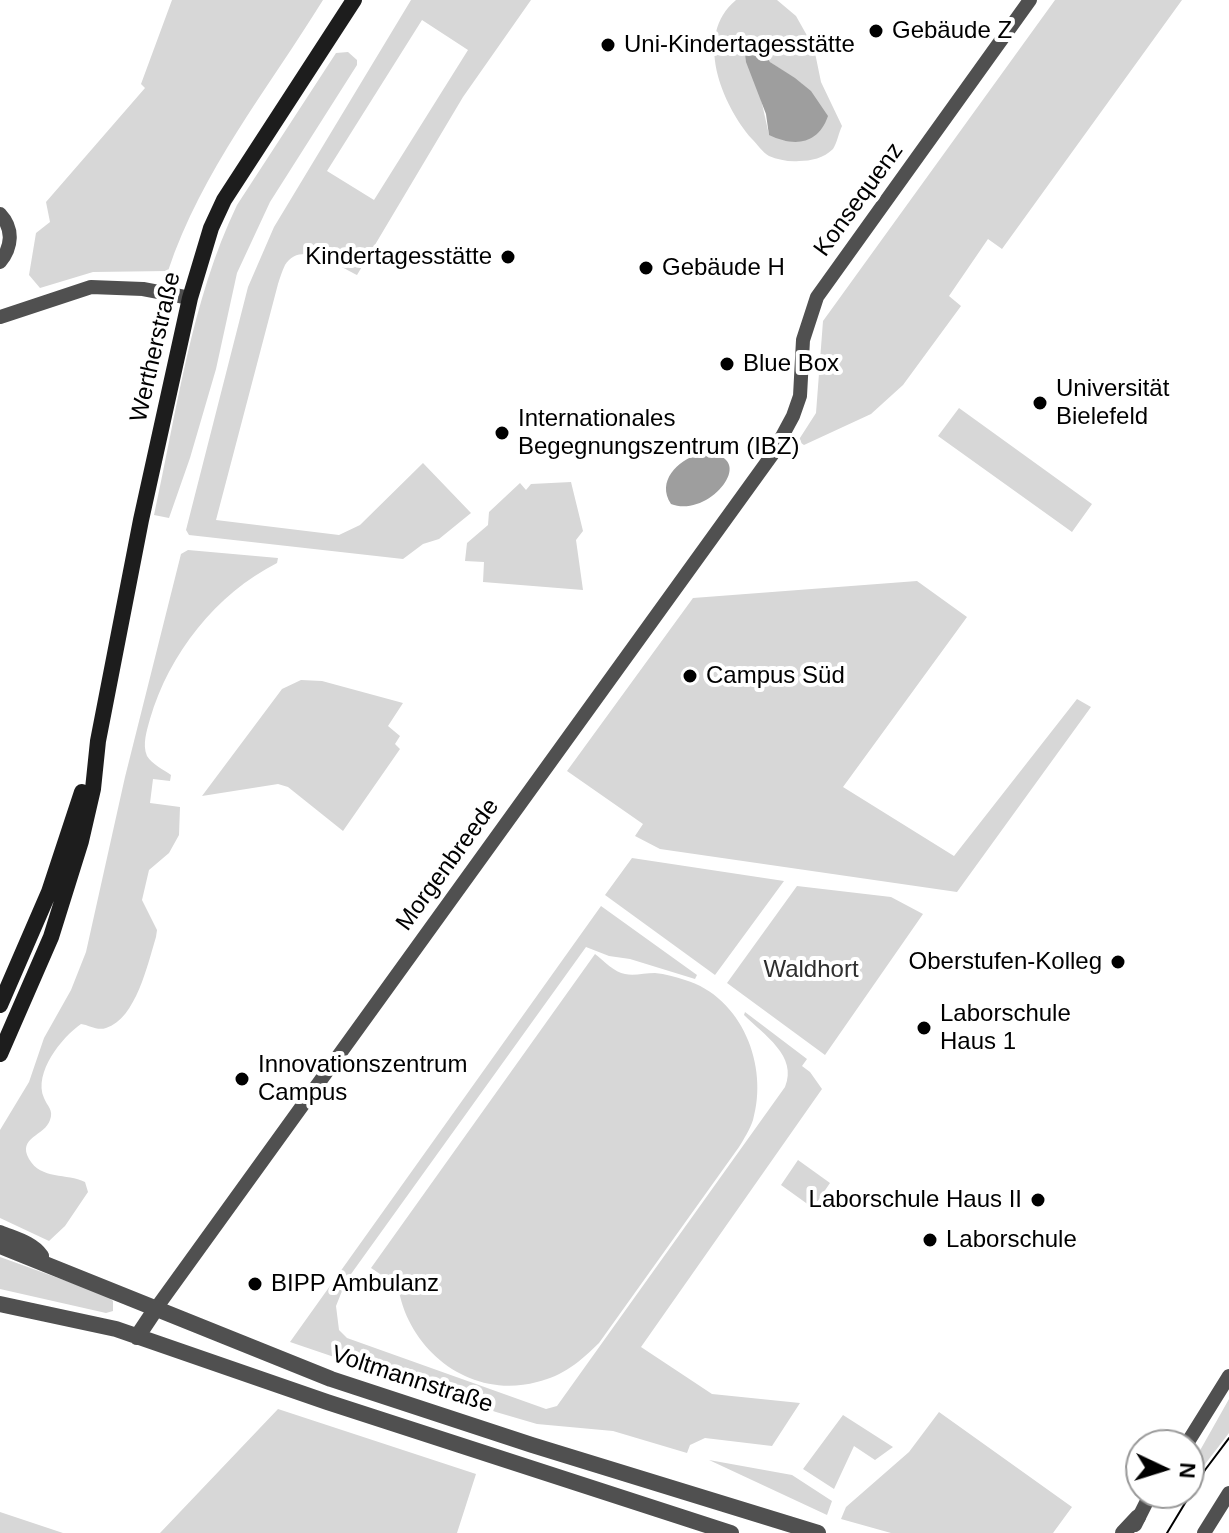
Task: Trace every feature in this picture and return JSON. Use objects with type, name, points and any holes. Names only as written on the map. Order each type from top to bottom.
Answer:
[{"type":"main road","name":"Wertherstraße","points":[[0,1054],[31,987],[65,894],[93,789],[98,741],[141,520],[190,298],[211,228],[224,200],[354,0]]},
{"type":"main road","name":"Wertherstraße","points":[[1,1002],[49,892],[98,741]]},
{"type":"street","name":"Konsequenz","points":[[775,449],[800,396],[803,340],[817,297],[1030,0]]},
{"type":"street","points":[[0,214],[9,227],[10,235],[9,246],[0,262]]},
{"type":"street","points":[[0,317],[91,287],[143,289],[190,298]]},
{"type":"street","name":"Morgenbreede","points":[[157,1307],[775,449]]},
{"type":"street","points":[[0,1233],[37,1250],[47,1264]]},
{"type":"street","name":"Voltmannstraße","points":[[0,1246],[157,1307],[266,1355],[346,1384],[818,1533]]},
{"type":"street","name":"Voltmannstraße","points":[[0,1304],[88,1321],[731,1533]]},
{"type":"street","points":[[137,1337],[157,1307]]},
{"type":"street","points":[[1196,1429],[1229,1376]]},
{"type":"street","points":[[1204,1533],[1229,1493]]},
{"type":"street","points":[[1123,1533],[1134,1525]]},
{"type":"green space","points":[[172,0],[323,0],[217,164],[182,234],[168,271],[93,272],[40,288],[29,275],[36,233],[50,222],[46,202],[145,88],[141,84]]},
{"type":"green space","points":[[411,0],[531,0],[463,97],[357,275],[310,254],[300,254],[285,265],[216,520],[339,535],[360,525],[423,463],[471,513],[439,539],[423,544],[403,559],[189,535],[186,530],[248,287],[274,227]],"holes":[[[422,20],[468,50],[374,200],[327,171]]]},
{"type":"green space","points":[[736,0],[777,0],[796,16],[814,48],[821,82],[842,126],[829,152],[808,160],[776,159],[765,153],[741,125],[722,89],[717,70],[714,50],[716,32],[723,15]],"holes":[[[757,39],[770,62],[802,84],[769,135],[761,99]]]},
{"type":"green space","points":[[1055,0],[1182,0],[1002,249],[988,239],[949,296],[961,306],[903,385],[871,414],[804,445],[798,441],[816,413],[823,321]]},
{"type":"green space","points":[[348,52],[357,60],[357,65],[270,202],[237,273],[216,369],[190,458],[169,518],[154,515],[187,357],[221,242],[237,205],[336,53]]},
{"type":"green space","points":[[959,408],[1092,504],[1072,532],[938,436]]},
{"type":"green space","points":[[571,482],[583,531],[576,540],[583,590],[483,582],[484,562],[465,561],[467,543],[488,525],[489,512],[520,483],[526,490],[531,484]]},
{"type":"green space","points":[[188,550],[278,558],[277,563],[234,591],[198,628],[182,649],[158,695],[146,732],[146,751],[155,764],[171,775],[170,781],[153,779],[150,803],[180,807],[179,835],[169,853],[149,870],[142,900],[157,930],[145,975],[133,1002],[116,1023],[106,1028],[81,1024],[51,1056],[42,1078],[44,1098],[51,1117],[47,1125],[29,1141],[26,1152],[40,1170],[85,1182],[88,1192],[65,1226],[49,1241],[0,1218],[0,1130],[29,1082],[44,1038],[71,990],[86,952],[125,777],[181,554]]},
{"type":"green space","points":[[917,581],[967,617],[843,787],[954,856],[1077,699],[1091,707],[957,892],[660,849],[635,836],[643,824],[567,771],[693,598]]},
{"type":"green space","points":[[301,680],[322,681],[403,703],[388,726],[400,736],[395,744],[400,749],[343,831],[288,787],[278,784],[202,796],[282,689]]},
{"type":"green space","points":[[632,858],[784,881],[715,975],[605,895]]},
{"type":"green space","name":"Waldhort","points":[[797,886],[891,897],[923,914],[825,1055],[727,983]]},
{"type":"green space","points":[[601,906],[697,975],[695,979],[586,947],[346,1281],[336,1306],[339,1330],[347,1338],[546,1409],[557,1406],[785,1087],[788,1076],[783,1056],[744,1015],[745,1012],[807,1059],[802,1066],[822,1089],[641,1347],[712,1394],[800,1403],[772,1446],[705,1438],[690,1445],[687,1453],[613,1431],[537,1424],[290,1342]]},
{"type":"green space","points":[[595,954],[621,973],[655,973],[685,980],[722,1001],[736,1018],[754,1056],[757,1099],[753,1120],[739,1147],[599,1343],[571,1367],[555,1376],[512,1386],[489,1384],[467,1377],[429,1350],[404,1310],[398,1286],[371,1268]]},
{"type":"green space","points":[[798,1160],[830,1183],[813,1208],[781,1185]]},
{"type":"green space","points":[[0,1257],[108,1296],[113,1301],[113,1311],[106,1313],[0,1289]]},
{"type":"green space","points":[[1229,1399],[1229,1433],[1205,1464],[1205,1442]]},
{"type":"green space","points":[[278,1409],[476,1474],[457,1533],[160,1533]]},
{"type":"green space","points":[[939,1412],[1072,1507],[1053,1533],[891,1533],[841,1519],[846,1507],[909,1452]]},
{"type":"green space","points":[[843,1415],[893,1447],[875,1460],[854,1446],[834,1489],[803,1469]]},
{"type":"green space","points":[[709,1460],[792,1475],[832,1501],[827,1515]]},
{"type":"green space","points":[[0,1512],[63,1533],[0,1533]]},
{"type":"shaded area","points":[[749,38],[757,39],[770,62],[811,91],[828,116],[824,126],[812,138],[796,142],[769,135],[766,114],[746,62],[744,45]]},
{"type":"shaded area","points":[[698,454],[718,455],[728,462],[729,472],[725,483],[702,502],[686,506],[671,504],[666,487],[671,473]]},
{"type":"tram line","points":[[1167,1533],[1205,1470],[1229,1438]]},
{"type":"place","name":"Gebäude Z","points":[[876,31]]},
{"type":"place","name":"Uni-Kindertagesstätte","points":[[608,45]]},
{"type":"place","name":"Kindertagesstätte","points":[[508,257]]},
{"type":"place","name":"Gebäude H","points":[[646,268]]},
{"type":"place","name":"Blue Box","points":[[727,364]]},
{"type":"place","name":"Universität Bielefeld","points":[[1040,403]]},
{"type":"place","name":"Internationales Begegnungszentrum (IBZ)","points":[[502,433]]},
{"type":"place","name":"Campus Süd","points":[[690,676]]},
{"type":"place","name":"Oberstufen-Kolleg","points":[[1118,962]]},
{"type":"place","name":"Laborschule Haus 1","points":[[924,1028]]},
{"type":"place","name":"Innovationszentrum Campus","points":[[242,1079]]},
{"type":"place","name":"Laborschule Haus II","points":[[1038,1200]]},
{"type":"place","name":"Laborschule","points":[[930,1240]]},
{"type":"place","name":"BIPP Ambulanz","points":[[255,1284]]}]
